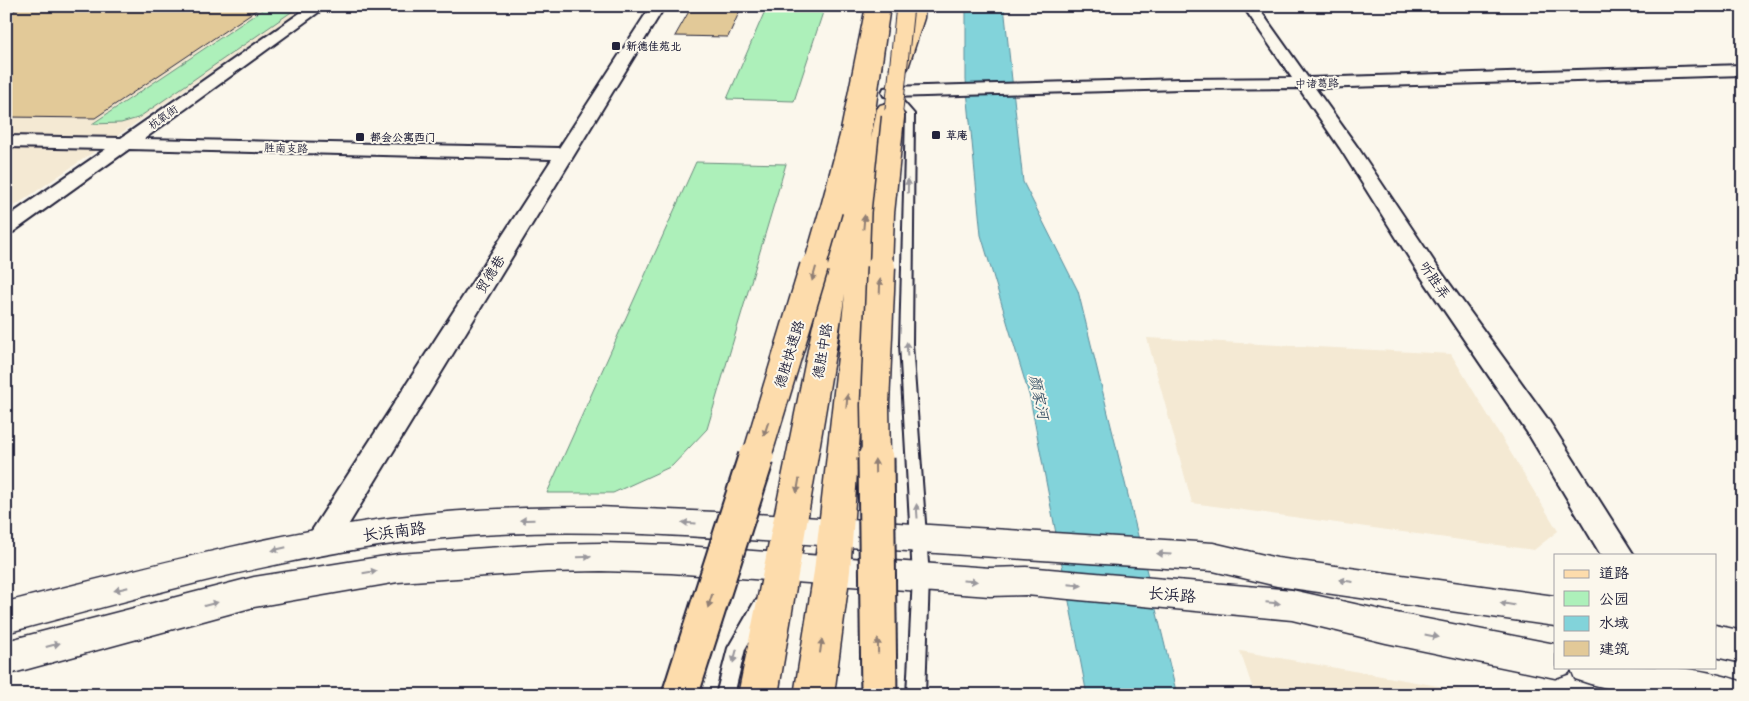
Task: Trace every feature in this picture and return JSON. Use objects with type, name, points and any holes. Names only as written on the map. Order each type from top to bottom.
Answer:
[{"type":"main road","name":"德胜快速路","points":[[680,695],[813,277],[850,135],[874,6]]},
{"type":"main road","points":[[879,695],[874,405],[883,213],[904,10]]},
{"type":"main road","name":"德胜中路","points":[[758,695],[784,567],[869,93],[904,10],[916,18],[890,92],[865,212],[832,571],[814,695]]},
{"type":"main road","points":[[848,60],[857,92]]},
{"type":"main road","name":"长浜南路","points":[[6,618],[250,556],[368,533],[454,524],[534,520],[672,522],[790,530]]},
{"type":"main road","points":[[790,530],[1213,557],[1277,572],[1554,611]]},
{"type":"main road","points":[[6,658],[254,592],[398,568],[547,558],[592,557],[671,559],[784,567]]},
{"type":"main road","name":"长浜路","points":[[784,567],[990,582],[1026,581],[1292,605],[1386,627],[1554,661]]},
{"type":"main road","points":[[1716,641],[1743,647]]},
{"type":"main road","points":[[1594,668],[1730,695]]},
{"type":"street","name":"杭氧街","points":[[6,228],[320,6]]},
{"type":"street","name":"贸德巷","points":[[322,541],[658,6]]},
{"type":"street","name":"听胜弄","points":[[1250,6],[1349,148],[1429,272],[1539,428],[1617,554]]},
{"type":"street","name":"中诸葛路","points":[[890,92],[1181,84],[1305,84],[1743,70]]},
{"type":"street","name":"胜南支路","points":[[6,141],[565,154]]},
{"type":"lane","points":[[890,92],[910,114],[906,344],[921,577],[916,695]]},
{"type":"lane","points":[[725,695],[737,648],[784,567]]},
{"type":"shaded area","points":[[6,6],[307,6],[6,212]]},
{"type":"shaded area","points":[[1147,338],[1451,354],[1558,531],[1534,550],[1192,503]]},
{"type":"shaded area","points":[[1240,651],[1489,695],[1255,695]]},
{"type":"green space","points":[[268,6],[300,6],[138,118],[121,123],[92,124]]},
{"type":"green space","points":[[767,6],[825,6],[794,101],[727,99]]},
{"type":"green space","points":[[696,162],[786,164],[707,429],[672,466],[613,493],[547,493]]},
{"type":"water","name":"颜家河","points":[[966,6],[1004,6],[1023,182],[1078,291],[1177,695],[1087,695],[1030,398],[981,235],[966,80]]},
{"type":"building","points":[[23,6],[262,6],[95,118],[6,117],[6,15]]},
{"type":"building","points":[[692,6],[742,6],[728,37],[675,36]]},
{"type":"place","name":"新德佳苑北","points":[[616,46]]},
{"type":"place","name":"草庵","points":[[936,135]]},
{"type":"place","name":"都会公寓西门","points":[[360,137]]}]
